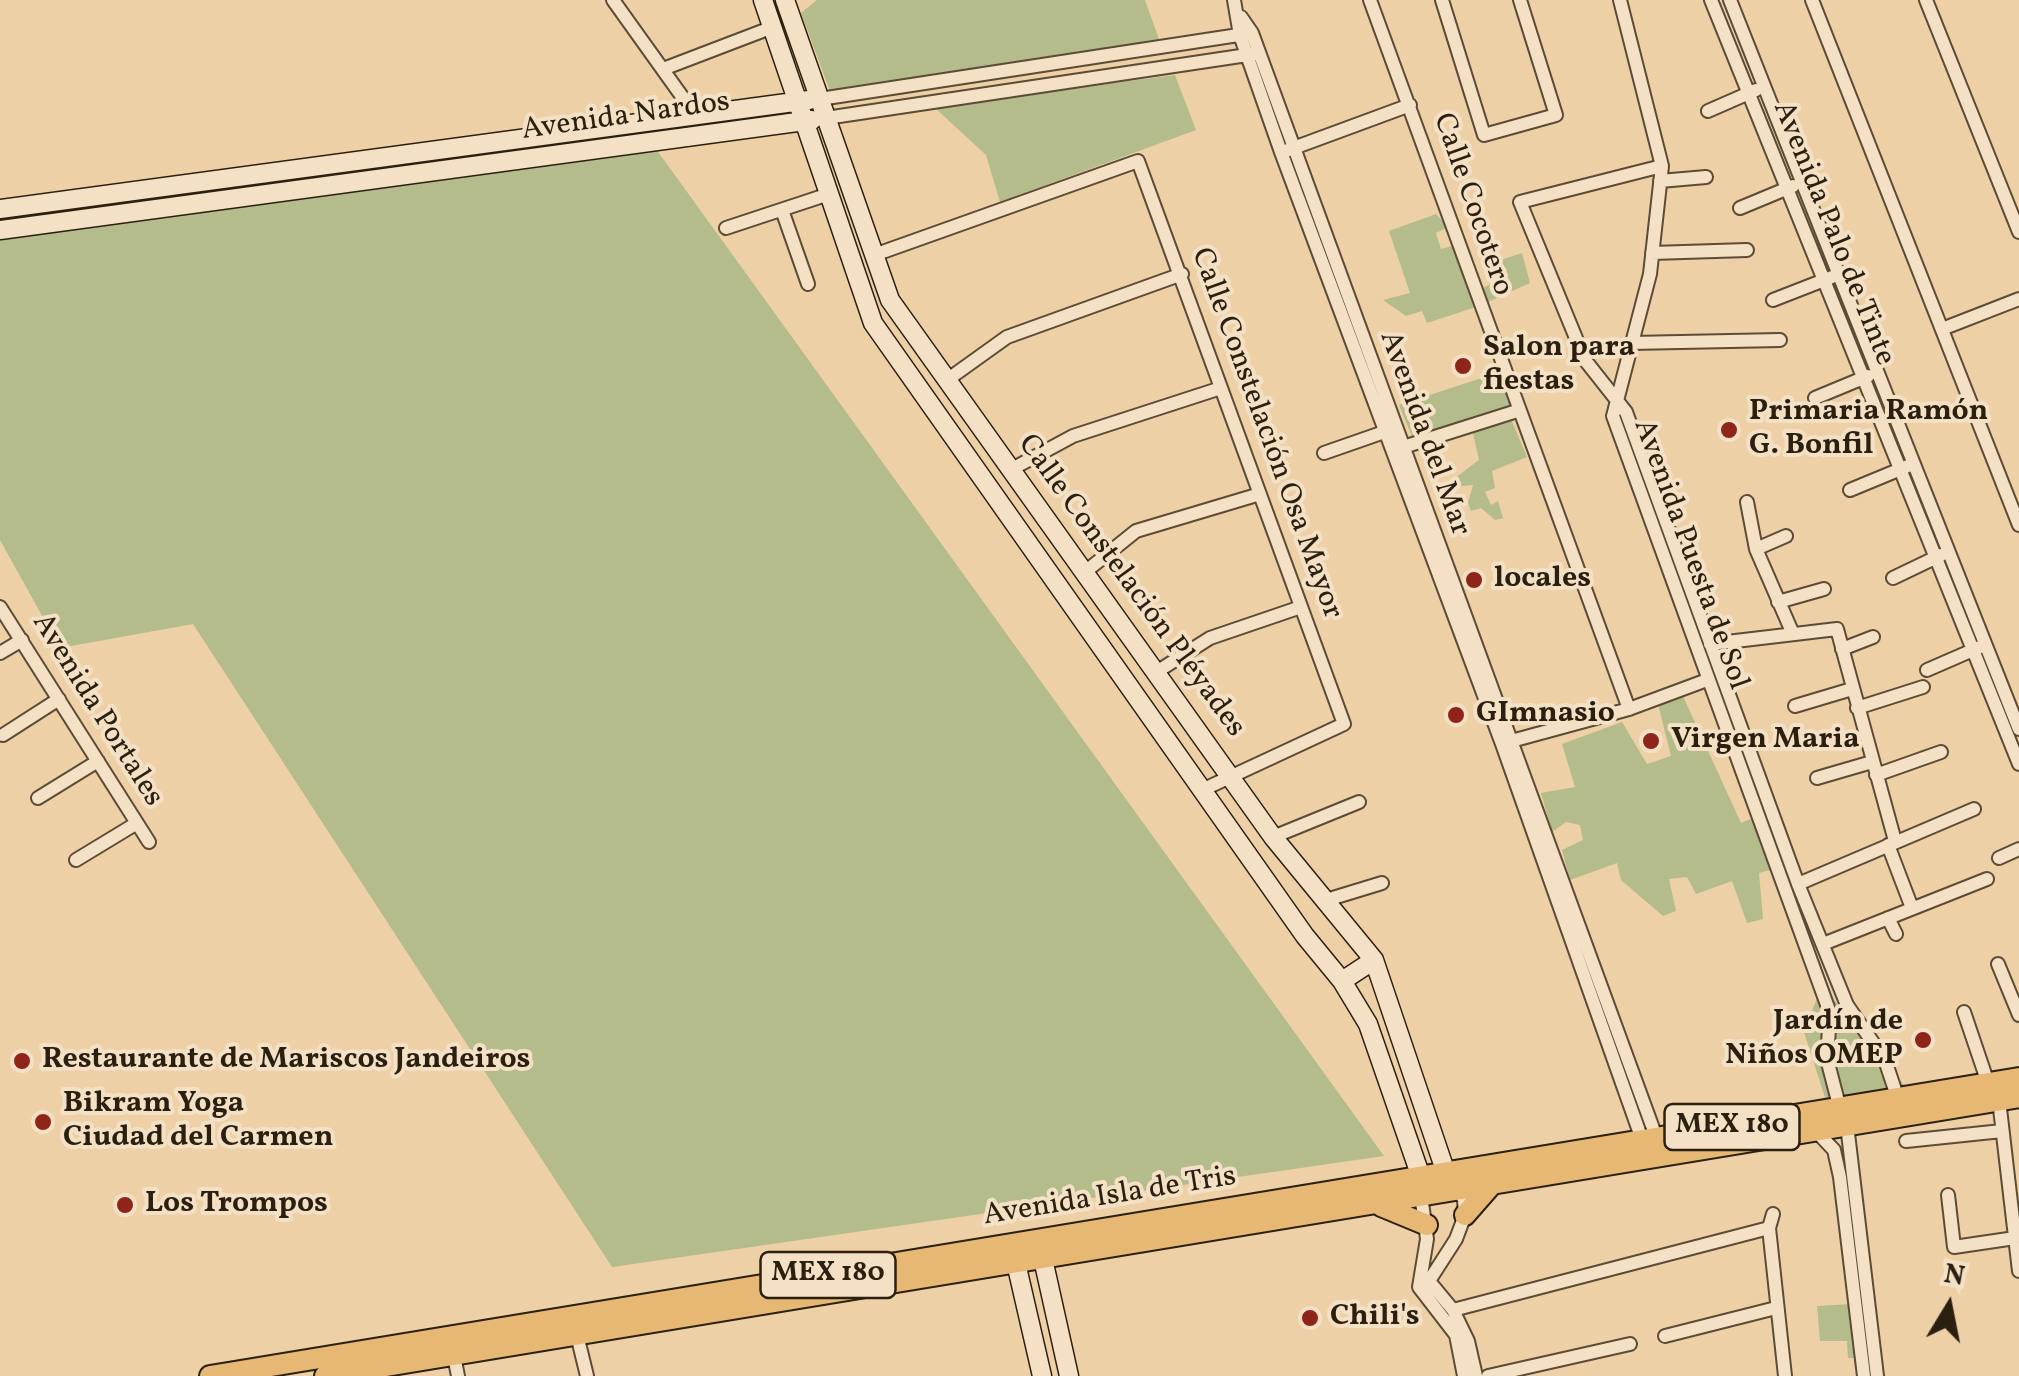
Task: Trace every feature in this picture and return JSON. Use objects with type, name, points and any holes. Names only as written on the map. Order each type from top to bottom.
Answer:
[{"type":"main road","name":"Calle Constelación Pléyades","points":[[764,0],[868,308],[885,339],[1305,936],[1342,981],[1368,1024],[1421,1186]]},
{"type":"main road","name":"Calle Constelación Pléyades","points":[[785,0],[890,300],[1273,837],[1374,960],[1451,1181]]},
{"type":"main road","name":"Avenida Nardos","points":[[0,210],[820,99]]},
{"type":"main road","name":"Avenida Nardos","points":[[0,230],[826,118]]},
{"type":"main road","points":[[868,308],[890,300]]},
{"type":"main road","points":[[1305,936],[1327,906]]},
{"type":"main road","points":[[1342,981],[1374,960]]},
{"type":"main road","name":"Avenida Isla de Tris","points":[[210,1376],[2002,1093],[2019,1078]]},
{"type":"main road","name":"Avenida Isla de Tris","points":[[1451,1181],[1493,1183],[1652,1148],[1815,1130],[1843,1117]]},
{"type":"main road","points":[[1465,1214],[1493,1183]]},
{"type":"main road","name":"Avenida Isla de Tris","points":[[325,1376],[456,1366],[577,1336],[1374,1204],[1421,1186]]},
{"type":"main road","points":[[1374,1204],[1400,1210],[1427,1225]]},
{"type":"main road","points":[[1043,1259],[1069,1376]]},
{"type":"main road","points":[[1016,1264],[1042,1376]]},
{"type":"street","points":[[613,0],[696,116]]},
{"type":"street","name":"Avenida del Mar","points":[[1234,0],[1389,431],[1418,527],[1507,742]]},
{"type":"street","name":"Calle Cocotero","points":[[1370,0],[1630,709]]},
{"type":"street","points":[[1442,0],[1484,135],[1556,115],[1520,0]]},
{"type":"street","points":[[1615,397],[1652,253],[1662,166],[1620,0]]},
{"type":"street","name":"Avenida Palo de Tinte","points":[[1711,0],[1863,378],[1907,467]]},
{"type":"street","name":"Avenida Palo de Tinte","points":[[1730,0],[1877,372],[1907,467],[1979,647],[2015,743],[2019,764]]},
{"type":"street","points":[[1812,0],[2019,525]]},
{"type":"street","points":[[1926,0],[2019,232]]},
{"type":"street","points":[[663,69],[772,27]]},
{"type":"street","name":"Avenida Nardos","points":[[820,99],[1246,34]]},
{"type":"street","name":"Avenida Nardos","points":[[826,118],[1254,54]]},
{"type":"street","points":[[1708,111],[1764,87]]},
{"type":"street","points":[[1286,150],[1410,105]]},
{"type":"street","name":"Calle Constelación Osa Mayor","points":[[874,255],[1138,162],[1344,724],[1230,776]]},
{"type":"street","points":[[1615,397],[1584,360],[1520,202],[1662,166]]},
{"type":"street","points":[[1660,182],[1706,177]]},
{"type":"street","points":[[1740,208],[1802,182]]},
{"type":"street","points":[[726,228],[829,194]]},
{"type":"street","points":[[782,210],[808,284]]},
{"type":"street","points":[[1652,253],[1747,250]]},
{"type":"street","points":[[947,380],[1007,337],[1182,274]]},
{"type":"street","points":[[1773,300],[1838,274]]},
{"type":"street","points":[[1942,329],[2019,299]]},
{"type":"street","points":[[1630,343],[1780,340]]},
{"type":"street","points":[[1815,398],[1877,372]]},
{"type":"street","points":[[1012,469],[1073,436],[1221,388]]},
{"type":"street","name":"Avenida Puesta de Sol","points":[[1615,397],[1612,416],[1677,550],[1798,884],[1847,1005],[1885,1060],[1895,1108]]},
{"type":"street","points":[[1395,450],[1518,411]]},
{"type":"street","points":[[1324,453],[1389,431]]},
{"type":"street","name":"Avenida del Mar","points":[[1395,450],[1507,742],[1652,1148]]},
{"type":"street","points":[[1850,490],[1907,467]]},
{"type":"street","name":"Avenida Puesta de Sol","points":[[1640,471],[1663,556],[1830,1013],[1827,1059],[1843,1117],[1846,1176]]},
{"type":"street","points":[[1084,572],[1136,531],[1260,494]]},
{"type":"street","points":[[1747,502],[1756,549],[1793,634]]},
{"type":"street","points":[[1402,531],[1418,527]]},
{"type":"street","points":[[1756,549],[1786,536]]},
{"type":"street","points":[[1663,556],[1677,550]]},
{"type":"street","points":[[1893,578],[1942,555]]},
{"type":"street","points":[[1778,602],[1824,588]]},
{"type":"street","name":"Avenida Portales","points":[[0,607],[149,842]]},
{"type":"street","points":[[1158,671],[1210,638],[1300,607]]},
{"type":"street","points":[[1688,626],[1703,621]]},
{"type":"street","points":[[1710,644],[1838,629],[1891,843],[1912,908]]},
{"type":"street","points":[[1842,649],[1873,637]]},
{"type":"street","points":[[0,653],[22,640]]},
{"type":"street","points":[[1928,670],[1979,647]]},
{"type":"street","name":"Avenida Palo de Tinte","points":[[1979,647],[2019,730]]},
{"type":"street","points":[[1507,742],[1630,709],[1707,680]]},
{"type":"street","points":[[1857,708],[1923,686]]},
{"type":"street","points":[[1796,706],[1852,689]]},
{"type":"street","points":[[3,735],[58,699]]},
{"type":"street","points":[[1816,778],[1942,752]]},
{"type":"street","points":[[38,798],[98,761]]},
{"type":"street","points":[[1202,790],[1230,776]]},
{"type":"street","points":[[1273,837],[1358,802]]},
{"type":"street","points":[[1798,884],[1974,809]]},
{"type":"street","points":[[76,860],[137,823]]},
{"type":"street","points":[[1999,858],[2019,850]]},
{"type":"street","points":[[1823,944],[1987,879]]},
{"type":"street","points":[[1327,906],[1382,883]]},
{"type":"street","points":[[1888,918],[1896,934]]},
{"type":"street","points":[[1998,964],[2019,1015]]},
{"type":"street","points":[[1830,1013],[1847,1005]]},
{"type":"street","points":[[1964,1012],[2002,1093],[2002,1130],[2019,1270]]},
{"type":"street","points":[[1815,1130],[1834,1150],[1846,1176],[1877,1376]]},
{"type":"street","points":[[1906,1141],[2002,1130]]},
{"type":"street","points":[[1451,1181],[1464,1199],[1465,1214],[1456,1238],[1430,1281],[1453,1310],[1468,1341],[1476,1376]]},
{"type":"street","points":[[1421,1186],[1427,1225],[1419,1287],[1456,1334],[1464,1376]]},
{"type":"street","points":[[1948,1195],[1954,1247],[2015,1238]]},
{"type":"street","points":[[1850,1208],[1864,1376]]},
{"type":"street","points":[[1453,1310],[1771,1221],[1784,1376]]},
{"type":"street","points":[[1664,1336],[1776,1308]]},
{"type":"street","points":[[577,1336],[587,1376]]},
{"type":"street","points":[[1488,1376],[1630,1344]]},
{"type":"green space","points":[[817,0],[1145,0],[1160,42],[830,91],[801,13]]},
{"type":"green space","points":[[1175,75],[1196,130],[1000,202],[986,155],[934,107]]},
{"type":"green space","points":[[656,149],[1384,1156],[612,1267],[193,624],[60,648],[0,540],[0,240]]},
{"type":"green space","points":[[1436,214],[1448,227],[1436,233],[1441,249],[1456,245],[1476,307],[1427,323],[1422,311],[1406,316],[1383,300],[1410,293],[1389,231]]},
{"type":"green space","points":[[1522,253],[1530,283],[1488,302],[1482,289],[1495,281],[1489,264]]},
{"type":"green space","points":[[1500,367],[1517,411],[1415,444],[1399,405],[1491,375]]},
{"type":"green space","points":[[1511,419],[1527,457],[1492,471],[1495,488],[1485,492],[1491,505],[1498,501],[1503,518],[1495,520],[1481,508],[1471,511],[1468,503],[1473,485],[1452,487],[1451,481],[1479,460],[1473,433]]},
{"type":"green space","points":[[1682,694],[1741,823],[1753,818],[1774,869],[1759,873],[1763,919],[1747,923],[1732,881],[1696,894],[1687,877],[1669,879],[1676,911],[1663,916],[1621,880],[1617,863],[1570,880],[1562,850],[1583,840],[1580,825],[1566,822],[1552,832],[1541,793],[1575,787],[1562,744],[1622,722],[1647,764],[1671,756],[1657,700]]},
{"type":"green space","points":[[1822,985],[1913,1096],[1829,1110],[1804,1032]]},
{"type":"green space","points":[[1852,1304],[1861,1358],[1848,1358],[1847,1341],[1820,1341],[1817,1306]]},
{"type":"place","name":"Salon para fiestas","points":[[1463,366]]},
{"type":"place","name":"Primaria Ramón G. Bonfil","points":[[1729,430]]},
{"type":"place","name":"locales","points":[[1474,580]]},
{"type":"place","name":"GImnasio","points":[[1456,715]]},
{"type":"place","name":"Virgen Maria","points":[[1651,741]]},
{"type":"place","name":"Jardín de Niños OMEP","points":[[1923,1040]]},
{"type":"place","name":"Restaurante de Mariscos Jandeiros","points":[[22,1061]]},
{"type":"place","name":"Bikram Yoga Ciudad del Carmen","points":[[43,1122]]},
{"type":"place","name":"Los Trompos","points":[[125,1205]]},
{"type":"place","name":"Chili's","points":[[1310,1318]]}]
